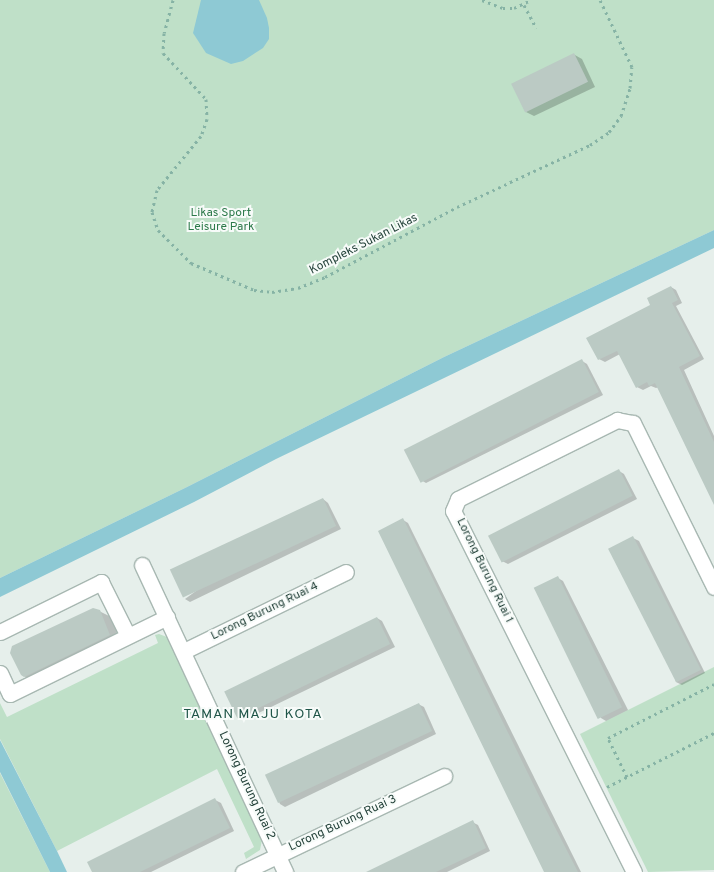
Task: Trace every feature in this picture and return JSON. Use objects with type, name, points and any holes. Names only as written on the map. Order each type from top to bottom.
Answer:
[{"type":"street","name":"Lorong Burung Ruai 1","points":[[634,872],[454,511],[458,499],[617,420],[632,423],[714,587]]},
{"type":"street","name":"Lorong Burung Ruai 2","points":[[142,565],[285,872]]},
{"type":"street","name":"Lorong Burung Ruai 4","points":[[184,652],[346,572]]},
{"type":"street","points":[[0,632],[102,582],[128,636]]},
{"type":"street","points":[[0,673],[10,694],[167,618]]},
{"type":"street","name":"Lorong Burung Ruai 3","points":[[243,872],[444,776]]},
{"type":"path","name":"Kompleks Sukan Likas","points":[[173,0],[164,33],[163,53],[206,99],[207,119],[201,136],[157,190],[152,212],[158,230],[191,263],[247,287],[272,292],[298,288],[325,277],[457,207],[590,145],[609,132],[621,116],[630,88],[632,66],[600,0]]},
{"type":"path","points":[[482,0],[504,8],[524,5],[531,0]]},
{"type":"path","points":[[524,5],[536,28]]},
{"type":"path","points":[[627,777],[608,738],[714,684]]},
{"type":"path","points":[[604,789],[714,733]]},
{"type":"green space","name":"Likas Sport Leisure Park","points":[[0,0],[714,0],[714,230],[444,357],[187,487],[0,578]]},
{"type":"green space","points":[[159,634],[167,637],[262,840],[260,850],[246,859],[244,853],[254,847],[217,769],[57,851],[0,739],[0,703],[7,717],[158,643],[155,635]]},
{"type":"green space","points":[[714,667],[714,870],[648,872],[580,734]]},
{"type":"green space","points":[[0,773],[50,872],[0,872]]},
{"type":"water","points":[[201,0],[259,0],[269,28],[269,39],[263,48],[243,61],[231,64],[206,53],[193,33]]},
{"type":"water","points":[[714,230],[714,248],[276,459],[194,502],[0,597],[0,578],[187,487],[444,357]]},
{"type":"water","points":[[0,740],[67,872],[50,872],[0,772]]},
{"type":"building","points":[[574,53],[588,82],[525,112],[511,84]]},
{"type":"building","points":[[671,286],[678,300],[672,303],[700,356],[679,367],[714,442],[714,505],[655,383],[649,386],[647,382],[636,388],[617,351],[598,360],[586,338],[650,305],[647,298]]},
{"type":"building","points":[[582,359],[599,392],[421,483],[404,450]]},
{"type":"building","points":[[619,469],[633,496],[502,562],[488,536]]},
{"type":"building","points":[[323,498],[336,526],[183,598],[170,569]]},
{"type":"building","points":[[403,518],[578,872],[544,872],[378,531]]},
{"type":"building","points":[[633,536],[701,670],[676,682],[608,549]]},
{"type":"building","points":[[558,576],[622,707],[598,719],[534,588]]},
{"type":"building","points":[[93,608],[100,610],[110,635],[24,677],[21,675],[10,653],[12,646]]},
{"type":"building","points":[[377,617],[390,644],[237,718],[224,692]]},
{"type":"building","points":[[419,703],[432,731],[278,803],[265,775]]},
{"type":"building","points":[[215,798],[230,828],[140,872],[92,872],[87,862]]},
{"type":"building","points":[[473,820],[486,848],[468,857],[436,872],[366,872]]},
{"type":"district","name":"TAMAN MAJU KOTA","points":[[253,715]]}]
